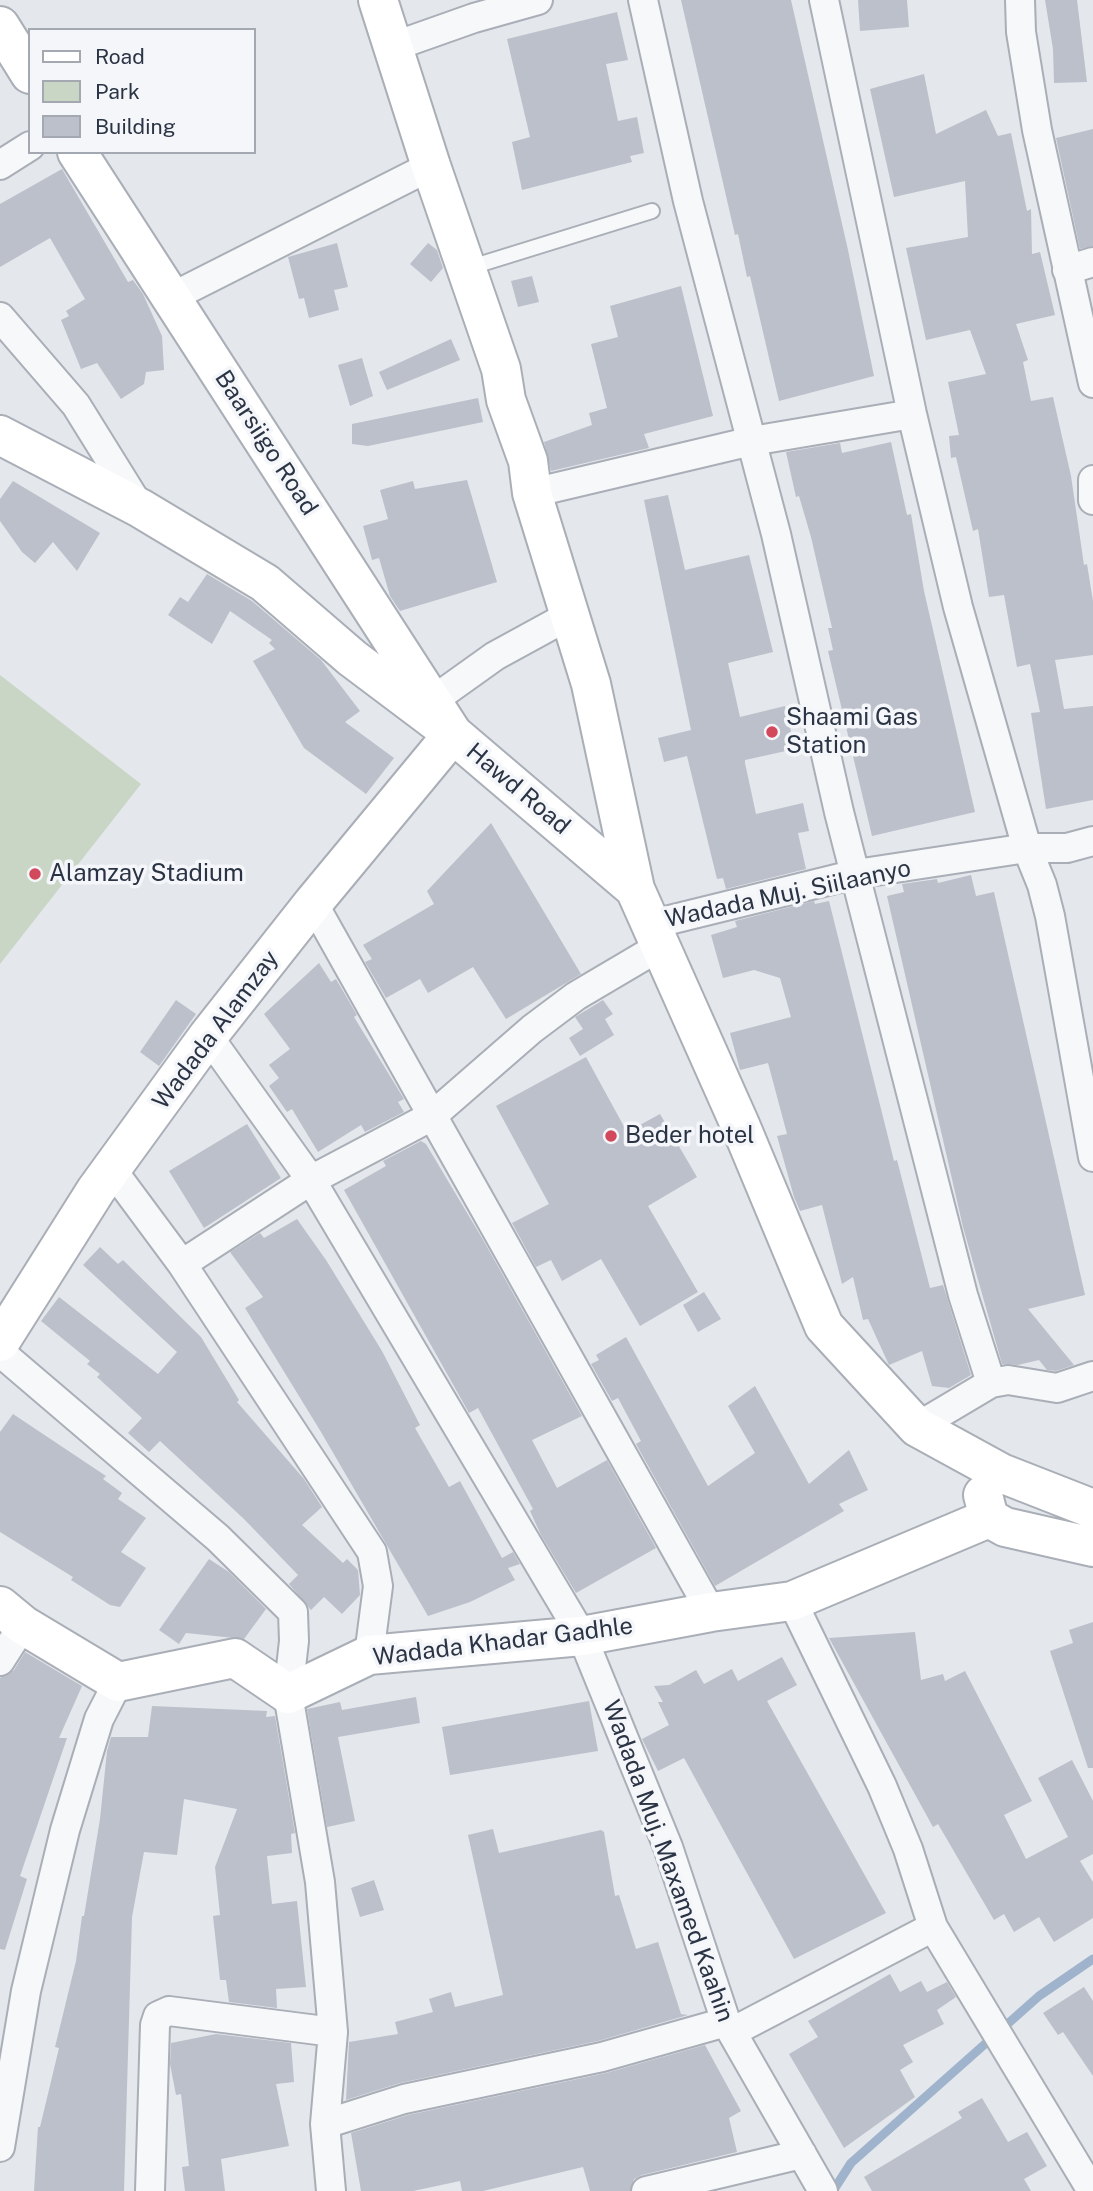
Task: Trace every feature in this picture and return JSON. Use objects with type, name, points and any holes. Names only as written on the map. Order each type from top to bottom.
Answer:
[{"type":"street","points":[[378,0],[430,166],[501,369],[506,400],[528,461],[532,493],[590,684],[635,889]]},
{"type":"street","points":[[393,47],[472,9],[538,0]]},
{"type":"street","points":[[643,0],[711,295],[752,441],[856,874],[963,1295],[991,1383]]},
{"type":"street","points":[[824,0],[912,414],[958,607],[1027,848],[1042,885],[1050,916],[1093,1157]]},
{"type":"street","points":[[1020,0],[1021,32],[1037,130],[1080,266],[1093,383]]},
{"type":"street","points":[[0,26],[28,71]]},
{"type":"street","points":[[0,165],[28,147]]},
{"type":"street","name":"Baarsiigo Road","points":[[78,154],[366,595],[453,734]]},
{"type":"street","points":[[170,298],[430,166]]},
{"type":"street","points":[[0,317],[76,405],[140,508]]},
{"type":"street","points":[[532,493],[752,441],[912,414]]},
{"type":"street","name":"Hawd Road","points":[[0,435],[140,508],[265,583],[352,659],[453,734],[635,889],[741,1127],[824,1326],[917,1427],[1002,1500]]},
{"type":"street","points":[[1093,480],[1093,500]]},
{"type":"street","points":[[432,701],[495,656],[570,615]]},
{"type":"street","name":"Wadada Alamzay","points":[[0,1342],[96,1190],[113,1171],[208,1036],[313,902],[453,734]]},
{"type":"street","name":"Wadada Muj. Siilaanyo","points":[[182,1264],[311,1180],[432,1116],[532,1029],[654,936],[856,874],[1027,848],[1067,848],[1093,841]]},
{"type":"street","points":[[313,902],[711,1612]]},
{"type":"street","name":"Wadada Muj. Maxamed Kaahin","points":[[208,1036],[311,1180],[583,1636],[668,1847],[729,2027],[823,2191]]},
{"type":"street","points":[[113,1171],[182,1264],[372,1552],[378,1586],[369,1655]]},
{"type":"street","points":[[0,1352],[218,1538],[285,1601],[295,1623],[288,1694],[320,1882],[333,2032],[325,2124],[331,2191]]},
{"type":"street","points":[[917,1427],[991,1383],[1008,1380],[1057,1388],[1093,1376]]},
{"type":"street","points":[[1002,1500],[1093,1509]]},
{"type":"street","points":[[1002,1500],[1093,1547]]},
{"type":"street","name":"Wadada Khadar Gadhle","points":[[288,1694],[369,1655],[583,1636],[711,1612],[792,1601],[1002,1500]]},
{"type":"street","points":[[792,1601],[882,1786],[908,1849],[933,1927],[1092,2191]]},
{"type":"street","points":[[0,1661],[11,1615],[118,1682],[235,1658],[288,1694]]},
{"type":"street","points":[[0,2147],[26,1991],[65,1830],[99,1719],[118,1682]]},
{"type":"street","points":[[325,2124],[404,2099],[729,2027],[933,1927]]},
{"type":"street","points":[[150,2191],[155,2025],[158,2016],[169,2011],[333,2032]]},
{"type":"street","points":[[646,2191],[802,2154]]},
{"type":"lane","points":[[467,268],[652,211]]},
{"type":"green space","name":"Alamzay Stadium","points":[[0,675],[141,784],[0,964]]},
{"type":"building","points":[[681,0],[791,0],[874,376],[779,401],[750,276],[747,277],[738,234],[735,235]]},
{"type":"building","points":[[858,0],[907,0],[909,27],[860,31]]},
{"type":"building","points":[[1045,0],[1077,0],[1087,82],[1054,83],[1053,49]]},
{"type":"building","points":[[617,12],[628,60],[606,64],[618,121],[637,117],[644,153],[630,156],[632,162],[522,190],[512,142],[530,137],[507,39]]},
{"type":"building","points":[[924,74],[936,134],[986,110],[998,136],[1011,133],[1027,211],[1031,209],[1032,254],[1040,252],[1055,315],[1016,324],[1028,360],[1023,362],[1031,401],[1053,397],[1071,476],[1084,565],[1087,564],[1093,601],[1093,655],[1055,660],[1064,709],[1093,706],[1093,800],[1046,809],[1031,713],[1040,712],[1030,664],[1017,667],[1004,595],[989,597],[978,529],[973,531],[956,457],[951,458],[949,436],[959,435],[948,382],[986,374],[970,330],[926,340],[906,248],[968,237],[965,181],[894,197],[870,89]]},
{"type":"building","points":[[1093,129],[1093,246],[1080,249],[1056,138]]},
{"type":"building","points":[[62,169],[128,282],[133,280],[143,294],[162,336],[164,370],[146,372],[144,384],[121,399],[97,363],[81,369],[61,320],[69,316],[66,311],[85,299],[50,238],[0,267],[0,204]]},
{"type":"building","points":[[337,243],[348,287],[334,290],[339,310],[309,318],[304,298],[299,299],[288,257]]},
{"type":"building","points":[[428,243],[437,250],[443,268],[431,282],[410,264]]},
{"type":"building","points":[[532,276],[539,302],[518,307],[511,281]]},
{"type":"building","points":[[681,286],[713,416],[644,434],[649,448],[551,471],[544,442],[592,425],[589,413],[607,408],[591,344],[618,337],[610,306]]},
{"type":"building","points":[[451,339],[460,360],[387,390],[379,372]]},
{"type":"building","points":[[362,358],[373,396],[350,406],[338,365]]},
{"type":"building","points":[[478,398],[483,422],[368,446],[352,444],[352,424]]},
{"type":"building","points":[[891,442],[907,515],[911,514],[924,591],[975,812],[872,836],[828,651],[833,650],[828,628],[832,628],[811,537],[799,496],[796,497],[786,452],[840,443],[842,453]]},
{"type":"building","points":[[467,480],[497,582],[400,611],[390,596],[379,558],[372,560],[363,526],[388,519],[380,490],[413,481],[415,489]]},
{"type":"building","points":[[13,481],[100,533],[77,571],[53,542],[35,563],[22,552],[0,521],[0,499]]},
{"type":"building","points":[[668,495],[685,570],[749,555],[773,652],[728,663],[740,717],[785,706],[795,749],[745,760],[745,763],[756,814],[803,803],[809,831],[798,833],[806,869],[726,889],[723,878],[717,879],[687,756],[664,762],[658,738],[691,730],[644,500]]},
{"type":"building","points":[[207,574],[252,601],[321,660],[360,711],[345,722],[394,758],[366,794],[304,748],[253,661],[275,649],[269,643],[272,640],[230,611],[212,644],[168,615],[180,597],[188,602]]},
{"type":"building","points":[[491,823],[581,974],[506,1019],[473,967],[428,993],[420,979],[386,998],[365,962],[372,959],[363,945],[434,904],[427,891]]},
{"type":"building","points":[[971,875],[976,896],[994,892],[1085,1295],[1028,1309],[1074,1365],[1056,1371],[1047,1370],[1039,1360],[1018,1365],[1002,1364],[963,1227],[887,896],[904,892],[902,884],[937,879],[938,883]]},
{"type":"building","points":[[814,901],[815,904],[829,901],[894,1161],[897,1160],[930,1288],[943,1285],[971,1375],[949,1388],[932,1386],[922,1351],[889,1365],[868,1319],[863,1320],[853,1277],[842,1284],[822,1205],[800,1211],[794,1197],[777,1136],[787,1134],[768,1063],[740,1070],[730,1033],[791,1017],[780,978],[754,970],[723,978],[711,935],[737,927],[735,921]]},
{"type":"building","points":[[319,963],[331,982],[336,979],[357,1015],[354,1017],[404,1099],[398,1102],[404,1112],[365,1132],[361,1125],[318,1152],[292,1109],[287,1112],[269,1086],[279,1078],[269,1065],[290,1049],[264,1014]]},
{"type":"building","points":[[176,1000],[196,1014],[159,1066],[140,1052]]},
{"type":"building","points":[[603,1000],[613,1014],[605,1019],[614,1035],[580,1056],[569,1038],[583,1029],[575,1017]]},
{"type":"building","points":[[586,1057],[627,1132],[660,1114],[697,1177],[648,1206],[698,1292],[640,1326],[601,1259],[562,1281],[551,1260],[536,1267],[512,1223],[549,1204],[496,1106]]},
{"type":"building","points":[[247,1124],[281,1178],[204,1228],[169,1171]]},
{"type":"building","points":[[421,1141],[426,1144],[482,1238],[582,1416],[532,1440],[557,1488],[607,1460],[656,1548],[576,1593],[541,1535],[530,1511],[533,1509],[478,1408],[469,1413],[344,1190],[386,1166],[383,1161]]},
{"type":"building","points":[[297,1219],[326,1260],[382,1351],[420,1425],[415,1428],[449,1487],[460,1481],[502,1558],[513,1552],[520,1564],[508,1568],[515,1580],[470,1602],[428,1616],[245,1308],[263,1297],[230,1252],[260,1233],[264,1238]]},
{"type":"building","points":[[100,1247],[118,1264],[123,1260],[201,1337],[239,1400],[237,1402],[304,1479],[322,1507],[302,1525],[343,1563],[347,1559],[358,1570],[360,1595],[342,1614],[324,1597],[311,1610],[289,1584],[298,1575],[244,1519],[160,1441],[149,1452],[128,1433],[142,1418],[97,1377],[100,1374],[87,1364],[90,1361],[41,1321],[59,1297],[158,1374],[177,1352],[83,1265]]},
{"type":"building","points":[[704,1292],[721,1319],[698,1332],[683,1305]]},
{"type":"building","points":[[626,1337],[708,1486],[755,1453],[728,1406],[755,1386],[809,1484],[849,1450],[868,1490],[839,1504],[844,1511],[715,1586],[636,1444],[641,1441],[618,1398],[612,1401],[591,1364],[599,1360],[596,1355]]},
{"type":"building","points":[[13,1414],[106,1476],[103,1479],[122,1493],[118,1499],[146,1518],[121,1552],[146,1568],[120,1607],[110,1605],[71,1580],[73,1577],[0,1532],[0,1432]]},
{"type":"building","points":[[209,1559],[229,1572],[266,1609],[244,1639],[186,1633],[179,1644],[159,1630]]},
{"type":"building","points":[[1093,1622],[1093,1768],[1088,1768],[1050,1651],[1073,1643],[1069,1630]]},
{"type":"building","points":[[915,1632],[921,1680],[943,1674],[945,1681],[965,1671],[1032,1801],[1004,1815],[1026,1859],[1068,1837],[1038,1778],[1072,1760],[1093,1801],[1093,1854],[1080,1861],[1093,1882],[1093,1918],[1054,1942],[1039,1917],[1014,1932],[1004,1914],[994,1920],[938,1824],[933,1827],[829,1638]]},
{"type":"building","points":[[25,1652],[82,1686],[59,1738],[67,1738],[20,1876],[27,1879],[5,1950],[0,1949],[0,1678],[14,1670]]},
{"type":"building","points":[[782,1657],[797,1685],[767,1701],[886,1913],[794,1959],[684,1758],[658,1771],[642,1739],[669,1725],[658,1702],[663,1702],[654,1686],[669,1685],[696,1670],[704,1684],[732,1669],[738,1681]]},
{"type":"building","points":[[416,1697],[420,1723],[338,1737],[355,1821],[327,1827],[307,1709],[340,1702],[342,1710]]},
{"type":"building","points":[[589,1701],[598,1751],[450,1775],[442,1727]]},
{"type":"building","points":[[152,1706],[267,1711],[266,1717],[275,1716],[295,1833],[291,1834],[292,1853],[267,1856],[272,1904],[297,1901],[306,1987],[276,1989],[277,2008],[229,2002],[226,1980],[220,1980],[213,1916],[220,1915],[215,1867],[237,1809],[184,1799],[177,1855],[144,1852],[132,1917],[124,2191],[34,2191],[38,2127],[59,2048],[55,2047],[76,1961],[100,1819],[107,1751],[111,1737],[148,1737]]},
{"type":"building","points":[[493,1829],[499,1853],[601,1830],[604,1832],[615,1896],[619,1895],[636,1949],[658,1942],[681,2014],[688,2015],[598,2041],[400,2083],[346,2100],[349,2042],[398,2034],[395,2022],[433,2012],[429,1999],[451,1992],[455,2007],[503,1995],[468,1835]]},
{"type":"building","points":[[374,1880],[384,1910],[360,1917],[351,1888]]},
{"type":"building","points":[[890,1974],[900,1992],[921,1981],[927,1992],[947,1982],[956,1997],[937,2010],[944,2024],[903,2045],[913,2062],[900,2070],[915,2097],[844,2148],[789,2054],[818,2037],[808,2021]]},
{"type":"building","points":[[1084,1987],[1093,2001],[1093,2076],[1063,2032],[1058,2035],[1043,2013]]},
{"type":"building","points":[[216,2034],[291,2043],[294,2082],[276,2084],[289,2146],[221,2159],[225,2191],[185,2191],[182,2167],[189,2166],[181,2094],[176,2095],[170,2064],[171,2043]]},
{"type":"building","points":[[705,2045],[741,2111],[729,2118],[737,2152],[642,2175],[634,2179],[630,2191],[590,2191],[583,2167],[483,2191],[462,2191],[460,2181],[413,2191],[361,2191],[351,2133],[408,2115],[606,2073]]},
{"type":"building","points":[[982,2098],[1008,2142],[1027,2132],[1047,2166],[1024,2179],[1031,2191],[872,2191],[864,2177],[962,2118],[958,2112]]},
{"type":"waterway","points":[[833,2191],[851,2163],[1039,1996],[1093,1959]]},
{"type":"place","name":"Shaami Gas Station","points":[[772,732]]},
{"type":"place","name":"Alamzay Stadium","points":[[35,874]]},
{"type":"place","name":"Beder hotel","points":[[611,1136]]}]
